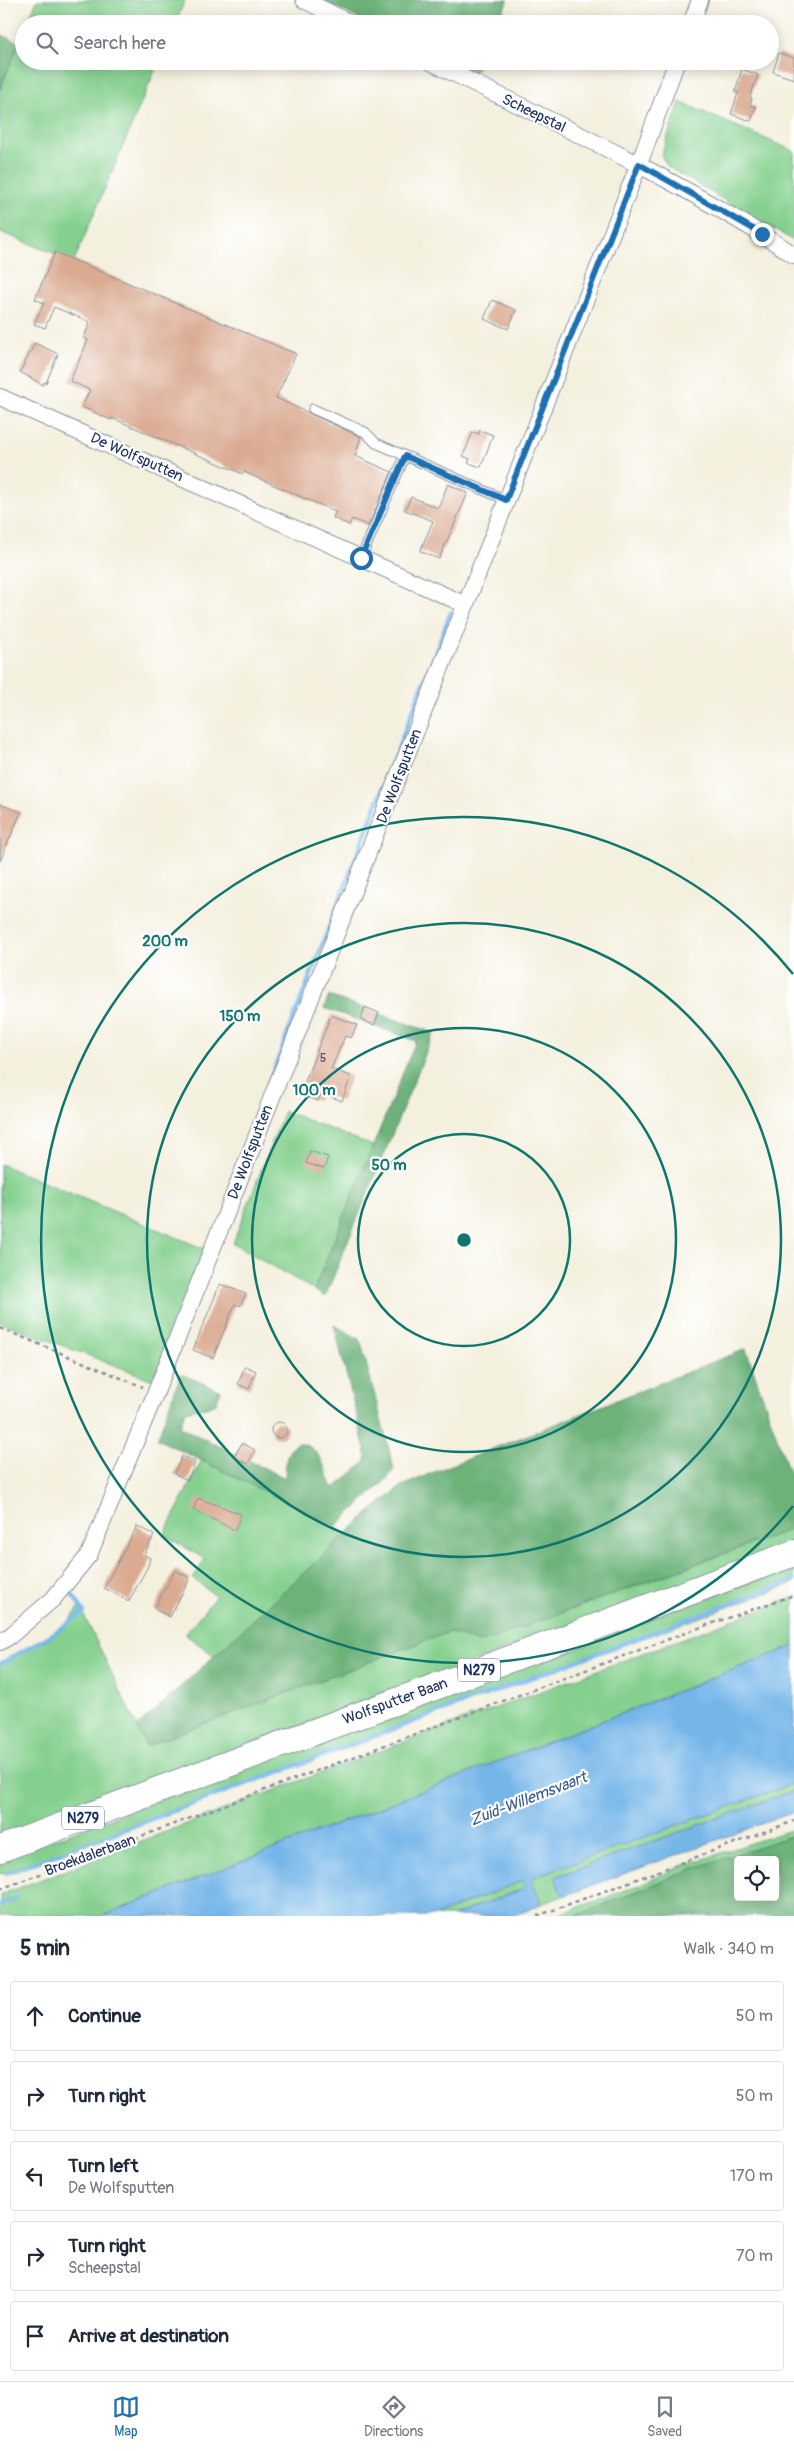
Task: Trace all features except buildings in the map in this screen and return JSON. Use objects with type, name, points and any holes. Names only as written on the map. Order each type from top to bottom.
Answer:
[{"type":"main road","name":"Wolfsputter Baan","points":[[0,1849],[794,1553]]},
{"type":"street","points":[[304,0],[334,15]]},
{"type":"street","points":[[694,15],[700,0]]},
{"type":"street","name":"Scheepstal","points":[[447,70],[639,164],[762,234],[794,255]]},
{"type":"street","points":[[639,164],[674,70]]},
{"type":"street","name":"De Wolfsputten","points":[[0,1642],[10,1636],[52,1599],[89,1555],[156,1392],[639,164]]},
{"type":"street","name":"De Wolfsputten","points":[[0,397],[466,604]]},
{"type":"lane","points":[[313,409],[365,432],[376,443],[506,500]]},
{"type":"lane","points":[[361,558],[405,456]]},
{"type":"path","points":[[0,1328],[156,1392]]},
{"type":"path","name":"Broekdalerbaan","points":[[0,1889],[684,1633],[794,1595]]},
{"type":"path","points":[[537,1916],[794,1821]]},
{"type":"green space","points":[[37,0],[185,0],[179,15],[31,15]]},
{"type":"green space","points":[[321,0],[508,0],[501,15],[352,15]]},
{"type":"green space","points":[[0,34],[15,41],[15,53],[0,89]]},
{"type":"green space","points":[[15,53],[15,70],[155,70],[74,261],[0,232],[0,89]]},
{"type":"green space","points":[[466,70],[476,70],[474,74]]},
{"type":"green space","points":[[680,102],[794,151],[794,241],[668,167],[661,155]]},
{"type":"green space","points":[[329,996],[434,1033],[325,1297],[314,1290],[416,1041],[324,1008]]},
{"type":"green space","points":[[284,1111],[373,1146],[314,1290],[233,1243]]},
{"type":"green space","points":[[0,1164],[207,1250],[156,1381],[0,1322]]},
{"type":"green space","points":[[334,1325],[358,1338],[361,1343],[394,1469],[388,1478],[336,1526],[157,1439],[181,1374],[221,1391],[215,1405],[185,1411],[180,1427],[285,1478],[290,1450],[298,1443],[306,1445],[317,1453],[333,1487],[336,1487],[365,1462],[367,1457]]},
{"type":"green space","points":[[746,1349],[794,1486],[794,1528],[479,1643],[449,1632],[146,1746],[137,1727],[370,1512],[401,1487],[429,1474]]},
{"type":"green space","points":[[202,1460],[336,1526],[346,1535],[215,1656],[185,1634],[216,1596],[193,1579],[205,1559],[164,1535]]},
{"type":"green space","points":[[794,1528],[794,1544],[0,1836],[0,1664],[54,1633],[80,1607],[146,1745],[449,1632],[479,1643]]},
{"type":"green space","points":[[794,1565],[794,1583],[0,1874],[0,1859]]},
{"type":"green space","points":[[794,1597],[794,1646],[102,1916],[0,1916],[0,1895],[286,1786]]},
{"type":"green space","points":[[794,1783],[794,1791],[555,1877],[560,1891],[566,1895],[539,1905],[540,1900],[530,1878]]},
{"type":"green space","points":[[794,1829],[794,1835],[695,1868],[576,1916],[555,1916],[637,1886],[682,1866]]},
{"type":"green space","points":[[794,1835],[794,1916],[576,1916],[695,1868]]},
{"type":"green space","points":[[522,1881],[525,1883],[525,1888],[453,1916],[434,1916]]},
{"type":"water","name":"Zuid-Willemsvaart","points":[[794,1646],[794,1783],[531,1878],[540,1900],[539,1905],[514,1916],[453,1916],[525,1888],[525,1883],[522,1881],[434,1916],[102,1916]]},
{"type":"water","points":[[794,1791],[794,1812],[566,1895],[560,1891],[555,1877]]},
{"type":"waterway","points":[[253,1124],[451,612]]},
{"type":"waterway","points":[[7,1873],[794,1580]]},
{"type":"waterway","points":[[0,1664],[50,1636],[84,1612],[67,1587]]},
{"type":"waterway","points":[[0,1905],[17,1898]]},
{"type":"route","points":[[361,558],[405,456],[506,500],[639,164],[762,234]]}]
